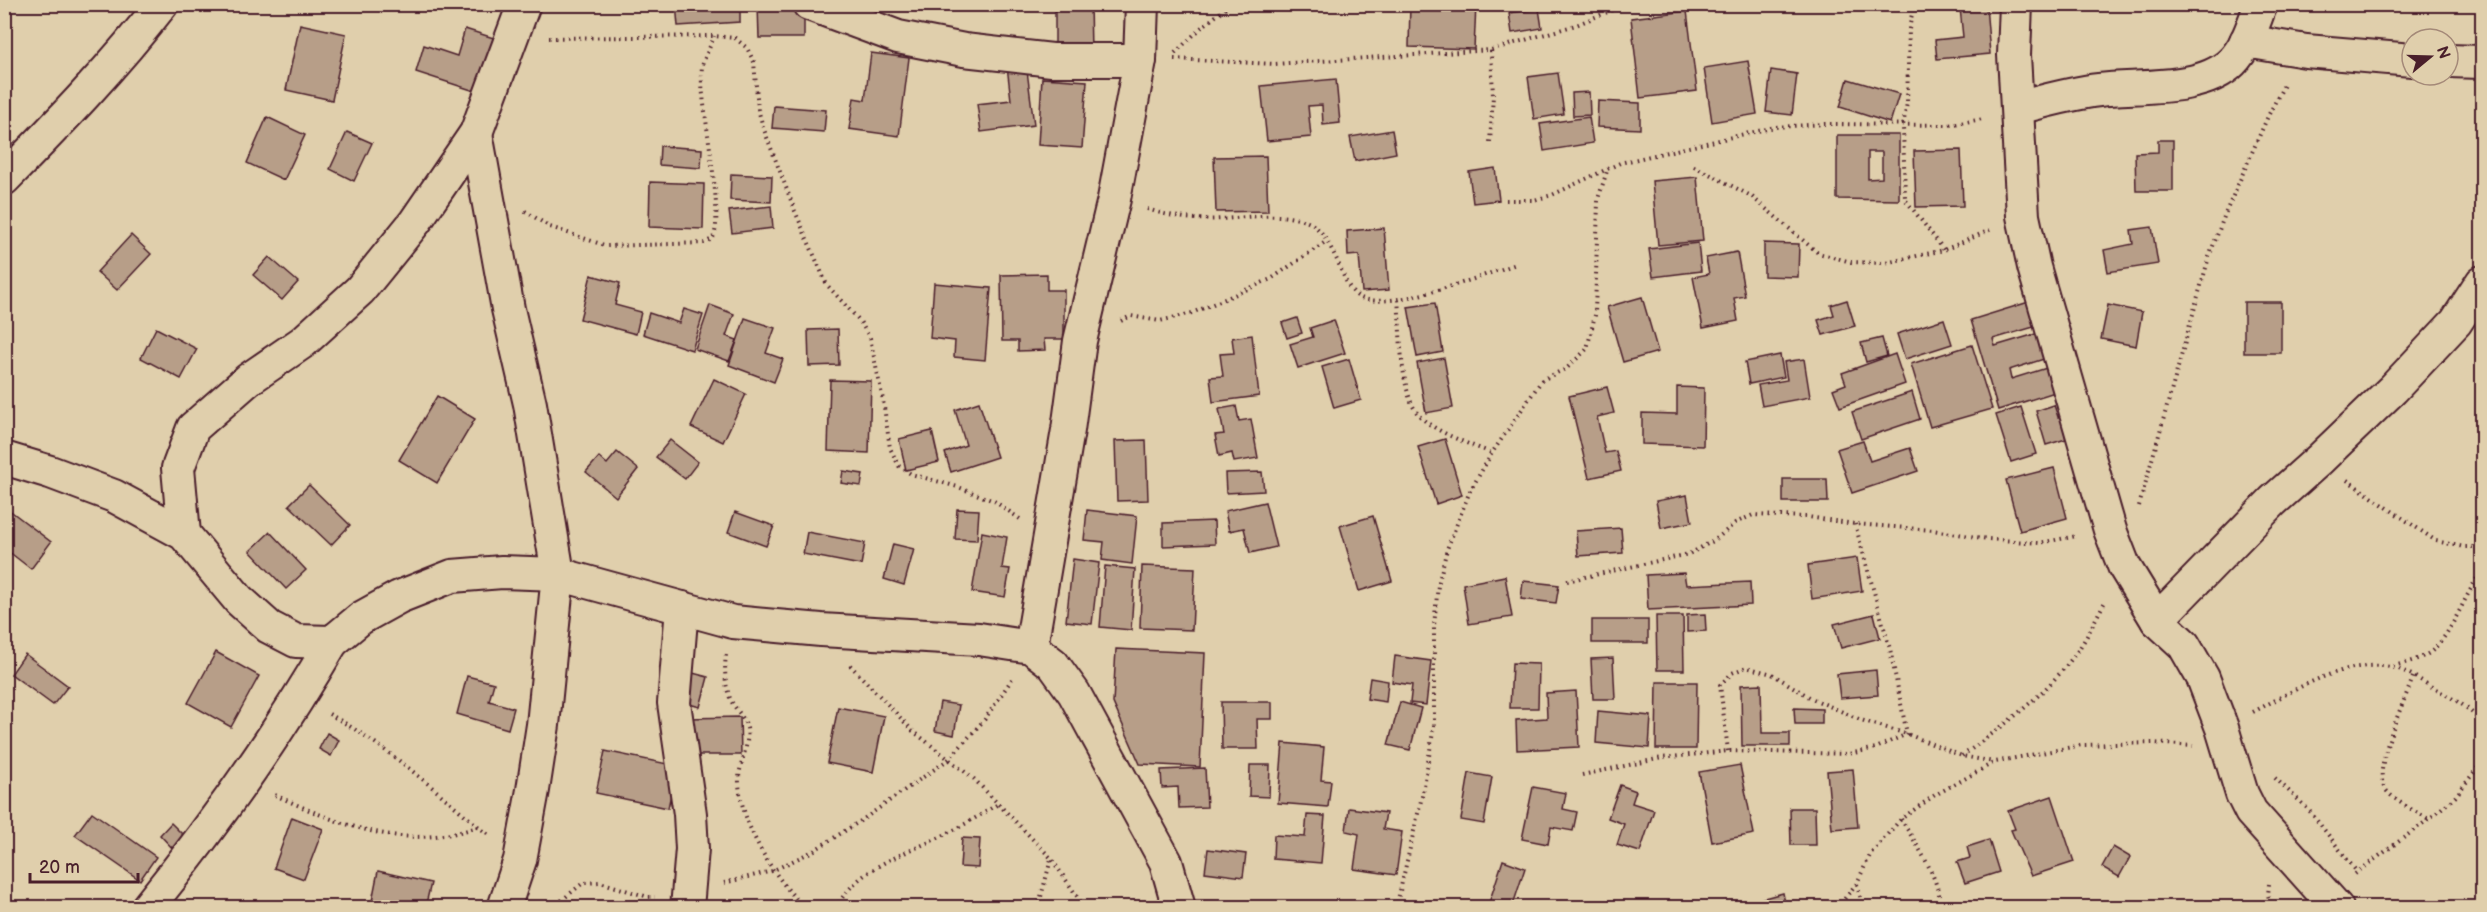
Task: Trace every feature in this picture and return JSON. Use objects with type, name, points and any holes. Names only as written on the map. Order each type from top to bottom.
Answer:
[{"type":"street","points":[[4,179],[139,35],[162,4]]},
{"type":"street","points":[[184,534],[178,468],[193,428],[249,380],[303,342],[360,290],[415,222],[476,133],[524,4]]},
{"type":"street","points":[[809,4],[898,37],[964,50],[1052,60],[1140,60]]},
{"type":"street","points":[[1031,647],[1068,430],[1080,341],[1114,200],[1140,60],[1142,4]]},
{"type":"street","points":[[2016,4],[2014,55],[2023,216],[2034,267],[2110,530],[2124,566],[2157,620],[2184,645],[2203,678],[2222,728],[2229,758],[2251,812],[2331,902]]},
{"type":"street","points":[[2018,108],[2098,90],[2192,82],[2216,73],[2231,63],[2246,41],[2262,4]]},
{"type":"street","points":[[2246,41],[2306,51],[2400,59]]},
{"type":"street","points":[[2460,61],[2482,62]]},
{"type":"street","points":[[476,133],[508,309],[530,404],[558,574],[543,725],[520,860],[504,908]]},
{"type":"street","points":[[2157,620],[2272,501],[2319,460],[2392,389],[2456,322],[2482,282]]},
{"type":"street","points":[[4,458],[114,496],[184,534],[239,600],[269,627],[296,641],[332,642]]},
{"type":"street","points":[[147,908],[181,867],[300,698],[332,642],[361,618],[399,597],[452,576],[502,572],[558,574],[733,622],[821,630],[957,637],[1031,647],[1053,664],[1074,693],[1166,862],[1179,908]]},
{"type":"street","points":[[682,608],[674,704],[690,814],[692,849],[688,900]]},
{"type":"path","points":[[1231,4],[1169,58],[1274,64],[1491,50],[1576,25],[1627,4]]},
{"type":"path","points":[[1914,4],[1909,29],[1907,103],[1903,126],[1905,199],[1944,250]]},
{"type":"path","points":[[512,38],[714,36],[735,38],[747,48],[754,62],[760,118],[813,252],[827,285],[859,320],[870,338],[890,448],[899,466],[911,474],[958,487],[994,501],[1048,539]]},
{"type":"path","points":[[484,185],[550,227],[608,246],[704,243],[712,239],[715,231],[714,188],[703,96],[702,66],[714,36]]},
{"type":"path","points":[[1490,142],[1493,96],[1491,50]]},
{"type":"path","points":[[2138,511],[2198,295],[2225,214],[2280,92],[2306,51]]},
{"type":"path","points":[[1506,200],[1534,200],[1552,195],[1620,163],[1775,127],[1825,124],[1948,125],[1984,119],[2018,108]]},
{"type":"path","points":[[1694,166],[1751,196],[1818,253],[1851,262],[1885,263],[1944,250],[2023,216]]},
{"type":"path","points":[[1396,908],[1423,792],[1434,726],[1434,626],[1438,585],[1447,549],[1457,521],[1492,453],[1542,380],[1567,368],[1587,349],[1595,315],[1598,199],[1608,168]]},
{"type":"path","points":[[1114,200],[1163,214],[1197,219],[1265,216],[1308,221],[1327,241],[1345,280],[1355,295],[1365,300],[1398,300],[1516,264]]},
{"type":"path","points":[[1080,341],[1131,316],[1160,321],[1192,313],[1271,279],[1327,241]]},
{"type":"path","points":[[1398,300],[1404,370],[1409,396],[1418,415],[1460,441],[1492,453]]},
{"type":"path","points":[[2319,460],[2436,541],[2464,547],[2482,547]]},
{"type":"path","points":[[1567,581],[1689,554],[1753,515],[1808,517],[2039,543],[2110,530]]},
{"type":"path","points":[[1855,524],[1890,649],[1907,734]]},
{"type":"path","points":[[1962,756],[2010,722],[2047,687],[2076,653],[2124,566]]},
{"type":"path","points":[[2222,728],[2325,677],[2355,668],[2391,667],[2413,661],[2432,651],[2447,632],[2463,600],[2482,571]]},
{"type":"path","points":[[733,622],[725,658],[726,683],[732,702],[747,726],[748,738],[740,768],[739,784],[744,806],[772,871],[805,908]]},
{"type":"path","points":[[821,630],[880,699],[913,730],[974,779],[1051,858],[1084,908]]},
{"type":"path","points":[[552,908],[583,883],[600,882],[648,897],[688,900],[772,871],[813,851],[949,759],[985,719],[1031,647]]},
{"type":"path","points":[[1728,751],[1720,685],[1732,673],[1746,667],[1772,674],[1810,698],[1861,720],[1907,734],[1962,756],[1995,762]]},
{"type":"path","points":[[2391,667],[2458,702],[2476,715],[2482,725]]},
{"type":"path","points":[[2413,677],[2386,748],[2381,768],[2384,787],[2402,804],[2429,819]]},
{"type":"path","points":[[300,698],[356,728],[404,763],[520,860]]},
{"type":"path","points":[[1582,775],[1662,758],[1728,751],[1849,754],[1876,748],[1907,734]]},
{"type":"path","points":[[1837,908],[1857,883],[1871,853],[1901,819],[1935,795],[1995,762],[2082,745],[2153,743],[2194,746],[2255,765],[2286,787],[2308,809],[2357,872]]},
{"type":"path","points":[[2331,902],[2357,872],[2455,797],[2482,762]]},
{"type":"path","points":[[242,780],[354,828],[404,837],[442,835],[479,827]]},
{"type":"path","points":[[836,908],[845,891],[861,876],[885,862],[971,822],[998,804]]},
{"type":"path","points":[[1901,819],[1927,864],[1940,897],[1941,908]]},
{"type":"path","points":[[1038,908],[1051,858]]},
{"type":"path","points":[[1857,883],[1863,908]]},
{"type":"building","points":[[676,4],[740,4],[740,22],[678,26]]},
{"type":"building","points":[[758,4],[804,4],[804,38],[759,38]]},
{"type":"building","points":[[1055,4],[1090,4],[1091,51],[1055,51]]},
{"type":"building","points":[[1410,4],[1476,4],[1474,49],[1409,47]]},
{"type":"building","points":[[1986,6],[1990,54],[1937,59],[1935,40],[1963,37],[1960,8]]},
{"type":"building","points":[[1539,9],[1542,28],[1512,33],[1509,13]]},
{"type":"building","points":[[1687,11],[1697,91],[1640,98],[1631,18]]},
{"type":"building","points":[[300,24],[346,34],[332,100],[286,90]]},
{"type":"building","points":[[465,29],[500,40],[484,94],[416,72],[424,45],[457,56]]},
{"type":"building","points":[[871,53],[909,58],[899,136],[849,129],[854,98],[865,100]]},
{"type":"building","points":[[1748,61],[1757,114],[1712,122],[1704,68]]},
{"type":"building","points":[[1026,63],[1034,125],[981,132],[977,104],[1011,100],[1007,66]]},
{"type":"building","points":[[1771,70],[1797,74],[1792,115],[1766,112]]},
{"type":"building","points":[[1558,73],[1564,114],[1534,119],[1528,77]]},
{"type":"building","points":[[1042,78],[1087,81],[1082,148],[1038,145]]},
{"type":"building","points":[[1336,79],[1340,123],[1323,125],[1322,105],[1308,106],[1311,137],[1267,141],[1261,86]]},
{"type":"building","points":[[1848,79],[1899,94],[1890,123],[1840,107]]},
{"type":"building","points":[[1589,92],[1590,115],[1573,116],[1572,93]]},
{"type":"building","points":[[1598,101],[1640,103],[1640,129],[1597,127]]},
{"type":"building","points":[[774,106],[826,110],[824,132],[772,128]]},
{"type":"building","points":[[267,117],[305,135],[284,180],[247,163]]},
{"type":"building","points":[[1589,117],[1593,143],[1544,151],[1540,124]]},
{"type":"building","points":[[1392,130],[1396,153],[1355,161],[1350,137]]},
{"type":"building","points":[[347,132],[372,143],[354,181],[330,169]]},
{"type":"building","points":[[1837,135],[1899,135],[1899,200],[1837,199]],"holes":[[[1868,152],[1882,152],[1882,178],[1868,179]]]},
{"type":"building","points":[[2158,140],[2173,140],[2173,191],[2136,191],[2135,153],[2158,152]]},
{"type":"building","points":[[660,146],[702,149],[701,168],[659,165]]},
{"type":"building","points":[[1961,150],[1963,206],[1916,207],[1914,151]]},
{"type":"building","points":[[1266,156],[1268,211],[1216,212],[1214,157]]},
{"type":"building","points":[[1495,168],[1499,200],[1473,203],[1469,172]]},
{"type":"building","points":[[731,174],[772,176],[771,202],[730,200]]},
{"type":"building","points":[[1697,177],[1703,241],[1658,245],[1652,181]]},
{"type":"building","points":[[650,182],[704,184],[703,229],[649,227]]},
{"type":"building","points":[[771,206],[773,228],[732,233],[729,211]]},
{"type":"building","points":[[2152,227],[2158,264],[2108,272],[2104,250],[2133,244],[2131,230]]},
{"type":"building","points":[[1384,228],[1389,290],[1362,292],[1359,255],[1348,256],[1347,231]]},
{"type":"building","points":[[131,235],[151,254],[117,290],[97,272]]},
{"type":"building","points":[[1698,243],[1701,271],[1653,277],[1649,249]]},
{"type":"building","points":[[1764,243],[1799,244],[1798,277],[1764,276]]},
{"type":"building","points":[[1737,252],[1745,296],[1734,298],[1738,321],[1703,328],[1693,277],[1709,274],[1706,258]]},
{"type":"building","points":[[269,257],[298,282],[282,300],[253,275]]},
{"type":"building","points":[[1047,274],[1047,290],[1064,290],[1064,339],[1044,339],[1045,350],[1018,351],[1018,341],[1002,341],[1001,275]]},
{"type":"building","points":[[591,275],[620,283],[615,305],[641,312],[636,334],[580,319]]},
{"type":"building","points":[[934,283],[991,288],[985,360],[954,357],[955,341],[930,338]]},
{"type":"building","points":[[1642,297],[1658,352],[1623,362],[1607,307]]},
{"type":"building","points":[[1847,300],[1855,326],[1823,335],[1818,320],[1834,315],[1831,305]]},
{"type":"building","points":[[2029,302],[2037,326],[1993,339],[1995,346],[2039,333],[2047,358],[2009,370],[2011,379],[2050,367],[2058,391],[1998,410],[1971,320]]},
{"type":"building","points":[[2244,302],[2281,302],[2281,353],[2244,353]]},
{"type":"building","points":[[1435,303],[1443,352],[1417,357],[1408,307]]},
{"type":"building","points":[[710,305],[734,314],[726,336],[737,340],[729,361],[695,349]]},
{"type":"building","points":[[2108,305],[2142,312],[2136,346],[2101,339]]},
{"type":"building","points":[[684,309],[703,315],[692,350],[643,334],[649,313],[679,323]]},
{"type":"building","points":[[745,318],[775,328],[766,353],[783,359],[774,382],[729,365]]},
{"type":"building","points":[[1297,318],[1302,333],[1287,338],[1282,323]]},
{"type":"building","points":[[1944,319],[1952,344],[1905,359],[1897,334]]},
{"type":"building","points":[[1334,320],[1345,353],[1298,368],[1290,344],[1313,337],[1310,328]]},
{"type":"building","points":[[156,328],[197,349],[181,379],[141,358]]},
{"type":"building","points":[[838,329],[839,365],[809,366],[808,330]]},
{"type":"building","points":[[1252,335],[1259,396],[1213,402],[1210,377],[1223,376],[1220,354],[1234,353],[1232,338]]},
{"type":"building","points":[[1882,338],[1887,356],[1866,362],[1861,343]]},
{"type":"building","points":[[1972,345],[1992,409],[1930,427],[1911,364]]},
{"type":"building","points":[[1895,354],[1905,384],[1840,407],[1833,389],[1846,384],[1842,373]]},
{"type":"building","points":[[1780,355],[1784,377],[1749,384],[1745,362]]},
{"type":"building","points":[[1444,358],[1453,408],[1426,413],[1417,363]]},
{"type":"building","points":[[1349,359],[1361,400],[1334,408],[1322,367]]},
{"type":"building","points":[[1804,359],[1810,397],[1762,406],[1758,385],[1787,380],[1784,362]]},
{"type":"building","points":[[714,379],[746,394],[723,442],[691,427]]},
{"type":"building","points":[[830,380],[871,381],[869,453],[828,451]]},
{"type":"building","points":[[1607,387],[1614,413],[1597,417],[1605,453],[1616,451],[1621,471],[1589,478],[1569,396]]},
{"type":"building","points":[[1677,387],[1704,388],[1703,446],[1642,444],[1642,413],[1677,414]]},
{"type":"building","points":[[1912,392],[1920,419],[1861,439],[1852,412]]},
{"type":"building","points":[[437,396],[475,419],[437,483],[399,460]]},
{"type":"building","points":[[979,402],[997,457],[951,472],[945,453],[966,445],[955,410]]},
{"type":"building","points":[[2054,405],[2058,417],[2068,414],[2072,428],[2064,430],[2066,439],[2046,445],[2036,411]]},
{"type":"building","points":[[1236,406],[1239,421],[1251,419],[1258,458],[1234,462],[1232,453],[1219,456],[1215,435],[1224,434],[1219,409]]},
{"type":"building","points":[[2021,407],[2036,454],[2011,462],[1996,415]]},
{"type":"building","points":[[932,431],[939,462],[906,470],[899,439]]},
{"type":"building","points":[[1445,439],[1462,495],[1436,504],[1418,447]]},
{"type":"building","points":[[670,440],[698,462],[685,479],[656,457]]},
{"type":"building","points":[[1146,440],[1148,500],[1117,501],[1115,441]]},
{"type":"building","points":[[1863,441],[1870,461],[1910,448],[1918,471],[1852,493],[1837,449]]},
{"type":"building","points":[[617,452],[638,469],[616,497],[586,472],[599,457],[607,464]]},
{"type":"building","points":[[2054,468],[2067,518],[2020,531],[2006,480]]},
{"type":"building","points":[[843,471],[863,474],[861,486],[841,483]]},
{"type":"building","points":[[1262,472],[1264,491],[1226,493],[1225,473]]},
{"type":"building","points":[[1783,479],[1827,479],[1828,502],[1783,502]]},
{"type":"building","points":[[309,485],[350,525],[331,545],[289,505]]},
{"type":"building","points":[[1687,495],[1692,522],[1661,528],[1656,501]]},
{"type":"building","points":[[1265,502],[1276,547],[1250,553],[1244,528],[1229,531],[1225,511]]},
{"type":"building","points":[[4,506],[51,542],[31,569],[4,548]]},
{"type":"building","points":[[957,509],[979,510],[977,540],[955,539]]},
{"type":"building","points":[[1087,510],[1137,516],[1132,564],[1102,560],[1104,542],[1084,540]]},
{"type":"building","points":[[735,512],[774,526],[766,546],[728,532]]},
{"type":"building","points":[[1373,516],[1392,581],[1359,591],[1340,526]]},
{"type":"building","points":[[1214,521],[1215,544],[1163,546],[1163,523]]},
{"type":"building","points":[[1621,528],[1623,553],[1578,556],[1576,531]]},
{"type":"building","points":[[270,532],[306,570],[286,589],[250,551]]},
{"type":"building","points":[[807,532],[865,543],[861,565],[803,554]]},
{"type":"building","points":[[982,532],[1007,537],[1002,568],[1010,569],[1005,597],[972,592]]},
{"type":"building","points":[[893,544],[914,549],[904,585],[884,579]]},
{"type":"building","points":[[1857,558],[1862,591],[1812,599],[1808,565]]},
{"type":"building","points":[[1073,559],[1099,563],[1092,624],[1066,621]]},
{"type":"building","points":[[1105,566],[1135,569],[1131,630],[1100,627]]},
{"type":"building","points":[[1142,566],[1195,568],[1192,630],[1140,628]]},
{"type":"building","points":[[1684,573],[1686,585],[1750,582],[1751,605],[1648,610],[1646,575]]},
{"type":"building","points":[[1505,576],[1512,617],[1469,624],[1463,584]]},
{"type":"building","points":[[1523,581],[1559,585],[1556,603],[1521,599]]},
{"type":"building","points":[[1705,614],[1706,631],[1687,632],[1687,615]]},
{"type":"building","points":[[1874,614],[1880,638],[1841,648],[1834,624]]},
{"type":"building","points":[[1656,616],[1683,616],[1684,670],[1657,670]]},
{"type":"building","points":[[1592,620],[1648,620],[1648,643],[1592,643]]},
{"type":"building","points":[[1116,649],[1205,653],[1200,767],[1140,764],[1113,703]]},
{"type":"building","points":[[216,652],[259,676],[231,727],[188,703]]},
{"type":"building","points":[[25,654],[68,686],[53,705],[11,674]]},
{"type":"building","points":[[1395,656],[1431,661],[1426,705],[1410,703],[1412,685],[1392,682]]},
{"type":"building","points":[[1613,658],[1615,699],[1593,699],[1591,659]]},
{"type":"building","points":[[1512,663],[1539,664],[1538,708],[1510,708]]},
{"type":"building","points":[[1876,670],[1878,695],[1840,698],[1837,674]]},
{"type":"building","points":[[689,672],[708,677],[700,707],[682,702]]},
{"type":"building","points":[[467,676],[494,683],[489,701],[514,708],[508,729],[457,714]]},
{"type":"building","points":[[1370,678],[1388,681],[1386,702],[1367,699]]},
{"type":"building","points":[[1657,682],[1697,682],[1696,749],[1656,749]]},
{"type":"building","points":[[1761,684],[1762,733],[1790,733],[1790,746],[1742,746],[1741,685]]},
{"type":"building","points":[[1576,691],[1579,747],[1517,750],[1516,720],[1547,718],[1546,693]]},
{"type":"building","points":[[940,702],[959,705],[954,735],[935,731]]},
{"type":"building","points":[[1221,702],[1272,702],[1272,719],[1257,719],[1258,749],[1222,749]]},
{"type":"building","points":[[1400,702],[1421,708],[1410,750],[1388,745]]},
{"type":"building","points":[[838,707],[884,716],[873,772],[827,763]]},
{"type":"building","points":[[1794,708],[1822,709],[1822,724],[1795,724]]},
{"type":"building","points":[[1598,711],[1651,716],[1649,748],[1596,743]]},
{"type":"building","points":[[740,717],[741,755],[687,755],[687,718]]},
{"type":"building","points":[[327,733],[339,740],[331,756],[319,749]]},
{"type":"building","points":[[1283,743],[1324,747],[1321,780],[1331,781],[1328,807],[1278,803]]},
{"type":"building","points":[[605,751],[677,766],[668,808],[596,793]]},
{"type":"building","points":[[1250,765],[1270,765],[1269,797],[1249,796]]},
{"type":"building","points":[[1740,765],[1754,834],[1712,842],[1699,772]]},
{"type":"building","points":[[1205,768],[1207,807],[1179,808],[1178,787],[1162,788],[1161,770]]},
{"type":"building","points":[[1853,769],[1858,827],[1832,829],[1827,771]]},
{"type":"building","points":[[1469,773],[1492,777],[1484,824],[1461,820]]},
{"type":"building","points":[[1620,785],[1636,791],[1632,803],[1654,810],[1640,852],[1617,845],[1624,824],[1608,818]]},
{"type":"building","points":[[1533,787],[1566,793],[1563,809],[1577,812],[1573,831],[1551,827],[1548,844],[1522,839]]},
{"type":"building","points":[[2052,796],[2074,862],[2031,876],[2011,830],[2015,829],[2008,811]]},
{"type":"building","points":[[1349,808],[1386,813],[1383,829],[1402,832],[1396,875],[1354,869],[1359,834],[1346,831]]},
{"type":"building","points":[[1790,808],[1815,808],[1816,845],[1791,845]]},
{"type":"building","points":[[92,812],[156,857],[140,880],[75,835]]},
{"type":"building","points":[[1307,815],[1325,816],[1321,863],[1273,859],[1274,835],[1305,837]]},
{"type":"building","points":[[292,817],[323,829],[304,879],[274,868]]},
{"type":"building","points":[[171,823],[187,839],[174,850],[160,835]]},
{"type":"building","points":[[962,838],[980,839],[978,868],[960,867]]},
{"type":"building","points":[[1989,840],[1999,872],[1965,883],[1957,862],[1970,858],[1967,847]]},
{"type":"building","points":[[2113,847],[2130,857],[2119,877],[2102,867]]},
{"type":"building","points":[[1208,849],[1246,854],[1243,877],[1205,872]]},
{"type":"building","points":[[1503,860],[1525,868],[1512,908],[1493,908],[1488,906]]},
{"type":"building","points":[[378,871],[431,883],[425,908],[390,908],[372,901]]},
{"type":"building","points":[[1783,893],[1786,908],[1727,908]]}]
